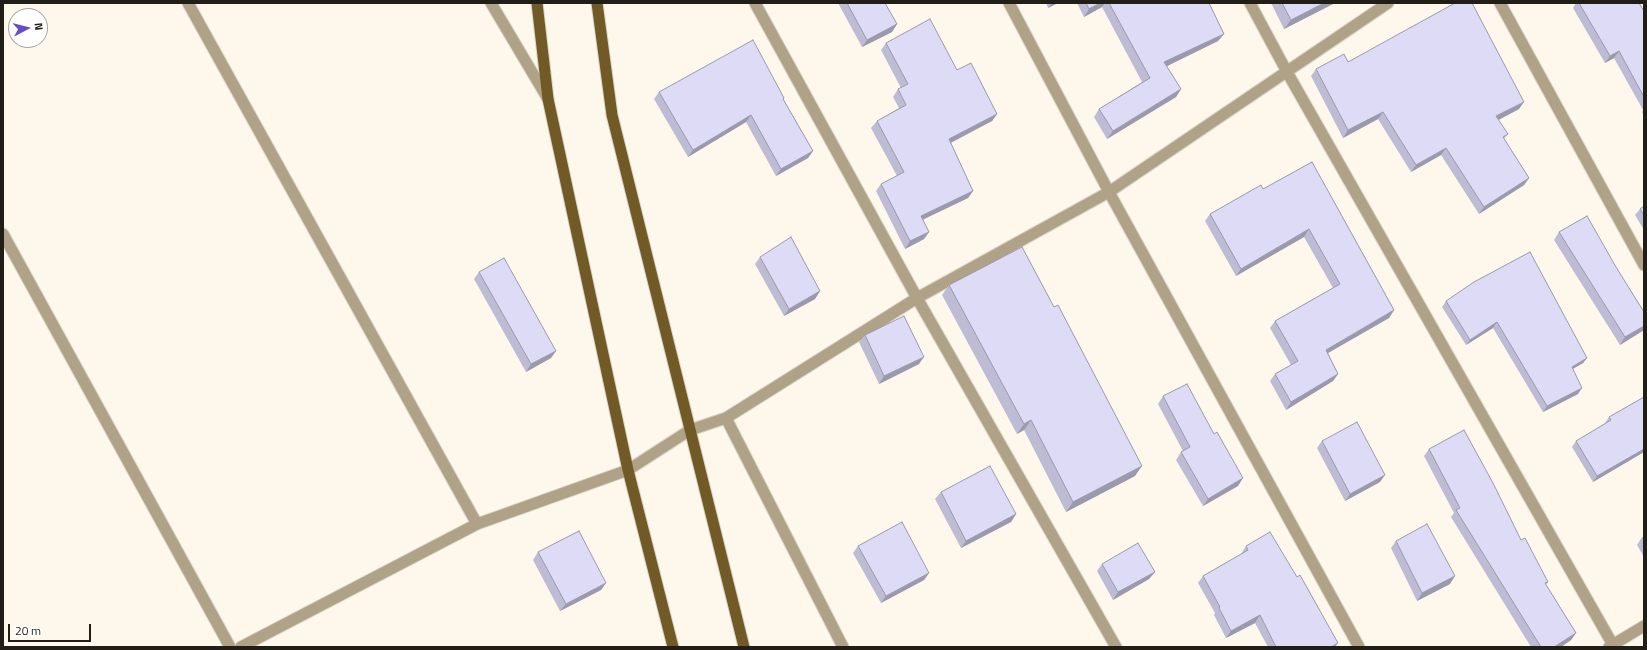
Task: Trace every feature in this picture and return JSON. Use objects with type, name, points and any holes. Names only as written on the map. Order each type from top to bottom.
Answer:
[{"type":"main road","points":[[537,3],[548,99],[628,470],[673,647]]},
{"type":"main road","points":[[597,3],[612,116],[744,647]]},
{"type":"street","points":[[188,3],[477,524]]},
{"type":"street","points":[[491,3],[548,99]]},
{"type":"street","points":[[756,3],[917,298],[1116,647]]},
{"type":"street","points":[[1009,3],[1109,192],[1359,647]]},
{"type":"street","points":[[1250,3],[1287,72],[1611,646],[1644,626]]},
{"type":"street","points":[[241,647],[477,524],[628,470],[690,430],[726,418],[917,298],[1109,192],[1388,3]]},
{"type":"street","points":[[1500,3],[1644,265]]},
{"type":"street","points":[[3,234],[230,647]]},
{"type":"street","points":[[726,418],[843,647]]},
{"type":"building","points":[[847,3],[885,3],[897,24],[867,40]]},
{"type":"building","points":[[1086,3],[1100,3],[1089,9]]},
{"type":"building","points":[[1109,3],[1209,3],[1224,34],[1164,62],[1181,89],[1113,131],[1099,109],[1150,78]]},
{"type":"building","points":[[1282,3],[1324,3],[1291,20]]},
{"type":"building","points":[[1455,3],[1472,3],[1524,102],[1496,116],[1508,134],[1503,137],[1529,178],[1484,207],[1446,148],[1416,165],[1383,112],[1348,130],[1316,69],[1344,54],[1348,62]]},
{"type":"building","points":[[1579,3],[1639,3],[1644,11],[1644,97],[1619,51],[1610,56]]},
{"type":"building","points":[[930,19],[957,70],[971,63],[997,114],[949,139],[973,191],[921,216],[929,232],[910,241],[881,184],[904,172],[877,121],[906,105],[898,89],[908,84],[886,43]]},
{"type":"building","points":[[753,40],[784,98],[783,99],[813,151],[781,169],[751,115],[693,150],[659,92]]},
{"type":"building","points":[[1312,162],[1394,310],[1326,350],[1338,374],[1291,402],[1275,374],[1298,361],[1275,321],[1340,284],[1309,229],[1241,269],[1210,214],[1261,185],[1263,189]]},
{"type":"building","points":[[1644,206],[1644,215],[1640,209]]},
{"type":"building","points":[[1587,216],[1644,312],[1644,326],[1625,337],[1559,232]]},
{"type":"building","points":[[791,237],[820,291],[789,309],[760,257]]},
{"type":"building","points":[[1022,247],[1054,307],[1058,305],[1142,466],[1073,502],[1031,420],[1024,424],[949,285]]},
{"type":"building","points":[[1530,252],[1587,358],[1572,367],[1582,388],[1547,406],[1497,322],[1470,340],[1446,301],[1474,282]]},
{"type":"building","points":[[504,258],[556,351],[531,364],[479,272]]},
{"type":"building","points":[[904,316],[924,357],[884,376],[865,335]]},
{"type":"building","points":[[1187,384],[1214,434],[1217,432],[1243,478],[1208,499],[1181,452],[1190,447],[1163,396]]},
{"type":"building","points":[[1644,397],[1644,449],[1597,476],[1576,441],[1611,420],[1609,417]]},
{"type":"building","points":[[1357,422],[1385,475],[1350,494],[1322,441]]},
{"type":"building","points":[[1464,430],[1493,483],[1521,540],[1525,538],[1548,582],[1545,583],[1576,633],[1554,647],[1541,647],[1456,510],[1460,508],[1429,449]]},
{"type":"building","points":[[990,466],[1016,514],[966,541],[941,492]]},
{"type":"building","points":[[902,522],[929,573],[886,596],[858,546]]},
{"type":"building","points":[[1427,524],[1455,576],[1422,593],[1396,541]]},
{"type":"building","points":[[579,531],[606,583],[566,604],[538,552]]},
{"type":"building","points":[[1270,532],[1297,577],[1300,575],[1338,643],[1331,647],[1276,647],[1260,615],[1231,631],[1203,576],[1248,550],[1246,546]]},
{"type":"building","points":[[1138,543],[1155,572],[1118,592],[1102,564]]}]
